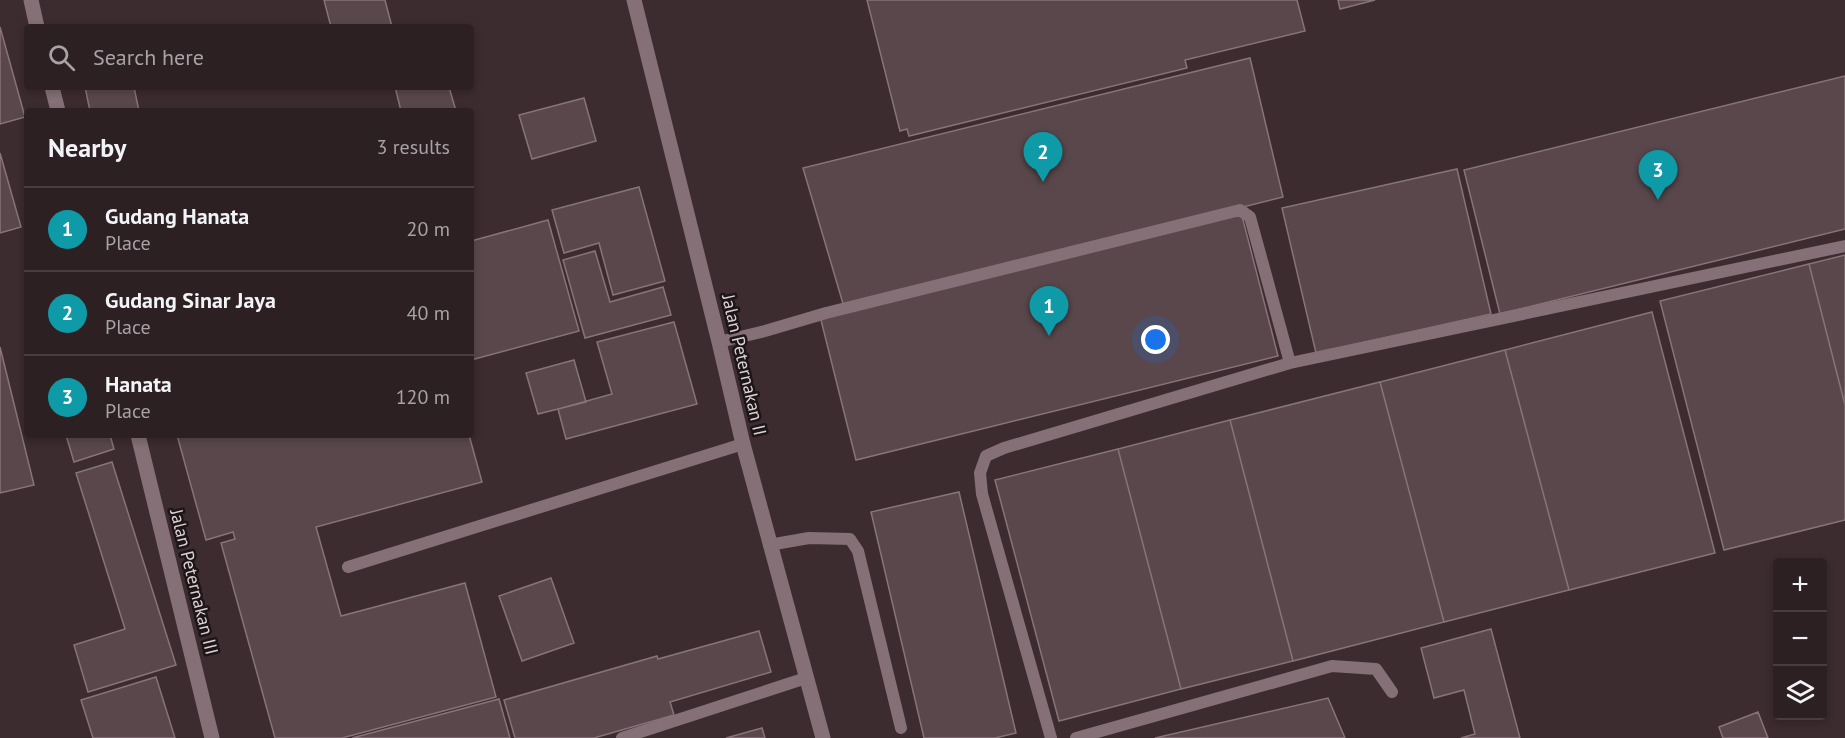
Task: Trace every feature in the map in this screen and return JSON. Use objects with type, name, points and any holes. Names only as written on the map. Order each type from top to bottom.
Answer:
[{"type":"street","points":[[31,0],[37,24]]},
{"type":"street","name":"Jalan Peternakan II","points":[[634,0],[720,342],[742,444],[823,738]]},
{"type":"street","points":[[53,90],[57,108]]},
{"type":"street","name":"Jalan Peternakan III","points":[[139,438],[212,738]]},
{"type":"lane","points":[[720,342],[826,313],[1240,210],[1250,217],[1290,363]]},
{"type":"lane","points":[[1051,738],[982,494],[980,473],[986,456],[1004,448],[1290,363],[1845,246]]},
{"type":"lane","points":[[348,567],[742,444]]},
{"type":"lane","points":[[769,545],[809,538],[850,539],[858,551],[901,728]]},
{"type":"lane","points":[[1076,738],[1332,666],[1376,669],[1392,692]]},
{"type":"lane","points":[[622,738],[806,678]]},
{"type":"building","points":[[324,0],[385,0],[391,24],[330,24]]},
{"type":"building","points":[[867,0],[1297,0],[1305,31],[1185,60],[1187,68],[909,136],[907,129],[900,131]]},
{"type":"building","points":[[1338,0],[1375,0],[1340,9]]},
{"type":"building","points":[[0,27],[24,117],[0,124]]},
{"type":"building","points":[[1250,58],[1283,197],[844,307],[803,168]]},
{"type":"building","points":[[1845,76],[1845,229],[1500,314],[1464,170]]},
{"type":"building","points":[[86,90],[135,90],[138,108],[89,108]]},
{"type":"building","points":[[396,90],[450,90],[455,108],[400,108]]},
{"type":"building","points":[[584,98],[596,141],[532,159],[519,115]]},
{"type":"building","points":[[0,153],[21,227],[0,233]]},
{"type":"building","points":[[1457,169],[1491,314],[1316,353],[1282,208]]},
{"type":"building","points":[[639,187],[665,281],[613,295],[599,243],[564,253],[552,210]]},
{"type":"building","points":[[1241,212],[1278,356],[856,460],[820,316]]},
{"type":"building","points":[[548,220],[579,331],[474,359],[474,240]]},
{"type":"building","points":[[595,251],[610,302],[663,287],[671,315],[585,338],[563,260]]},
{"type":"building","points":[[1845,255],[1845,405],[1809,264]]},
{"type":"building","points":[[1809,264],[1845,405],[1845,520],[1724,550],[1660,301]]},
{"type":"building","points":[[1652,312],[1715,553],[1569,590],[1505,350]]},
{"type":"building","points":[[674,322],[697,404],[566,439],[558,409],[612,394],[597,342]]},
{"type":"building","points":[[0,347],[34,485],[0,493]]},
{"type":"building","points":[[1505,350],[1569,590],[1444,622],[1380,382]]},
{"type":"building","points":[[574,360],[586,402],[538,414],[526,373]]},
{"type":"building","points":[[1380,382],[1444,622],[1293,661],[1230,420]]},
{"type":"building","points":[[1230,420],[1293,661],[1181,689],[1118,449]]},
{"type":"building","points":[[67,438],[111,438],[114,449],[74,462]]},
{"type":"building","points":[[178,438],[470,438],[482,482],[316,527],[341,616],[465,583],[496,697],[342,738],[275,738],[221,543],[235,539],[233,532],[206,540]]},
{"type":"building","points":[[1118,449],[1181,689],[1059,721],[995,480]]},
{"type":"building","points":[[112,462],[176,665],[88,692],[74,645],[125,629],[76,473]]},
{"type":"building","points":[[959,492],[1016,733],[995,738],[924,738],[871,512]]},
{"type":"building","points":[[551,578],[574,643],[522,661],[499,596]]},
{"type":"building","points":[[1491,629],[1520,738],[1461,738],[1475,734],[1464,690],[1434,698],[1421,648]]},
{"type":"building","points":[[759,631],[771,672],[670,702],[674,715],[594,738],[515,738],[504,700],[657,656],[658,659]]},
{"type":"building","points":[[156,677],[175,738],[93,738],[81,700]]},
{"type":"building","points":[[1328,698],[1345,738],[1155,738]]},
{"type":"building","points":[[499,699],[510,738],[352,738]]},
{"type":"building","points":[[1758,712],[1768,738],[1723,738],[1719,727]]},
{"type":"building","points":[[762,728],[765,738],[726,738]]},
{"type":"place","name":"Gudang Sinar Jaya","points":[[1043,182]]},
{"type":"place","name":"Hanata","points":[[1658,200]]},
{"type":"place","name":"Gudang Hanata","points":[[1049,336]]}]
